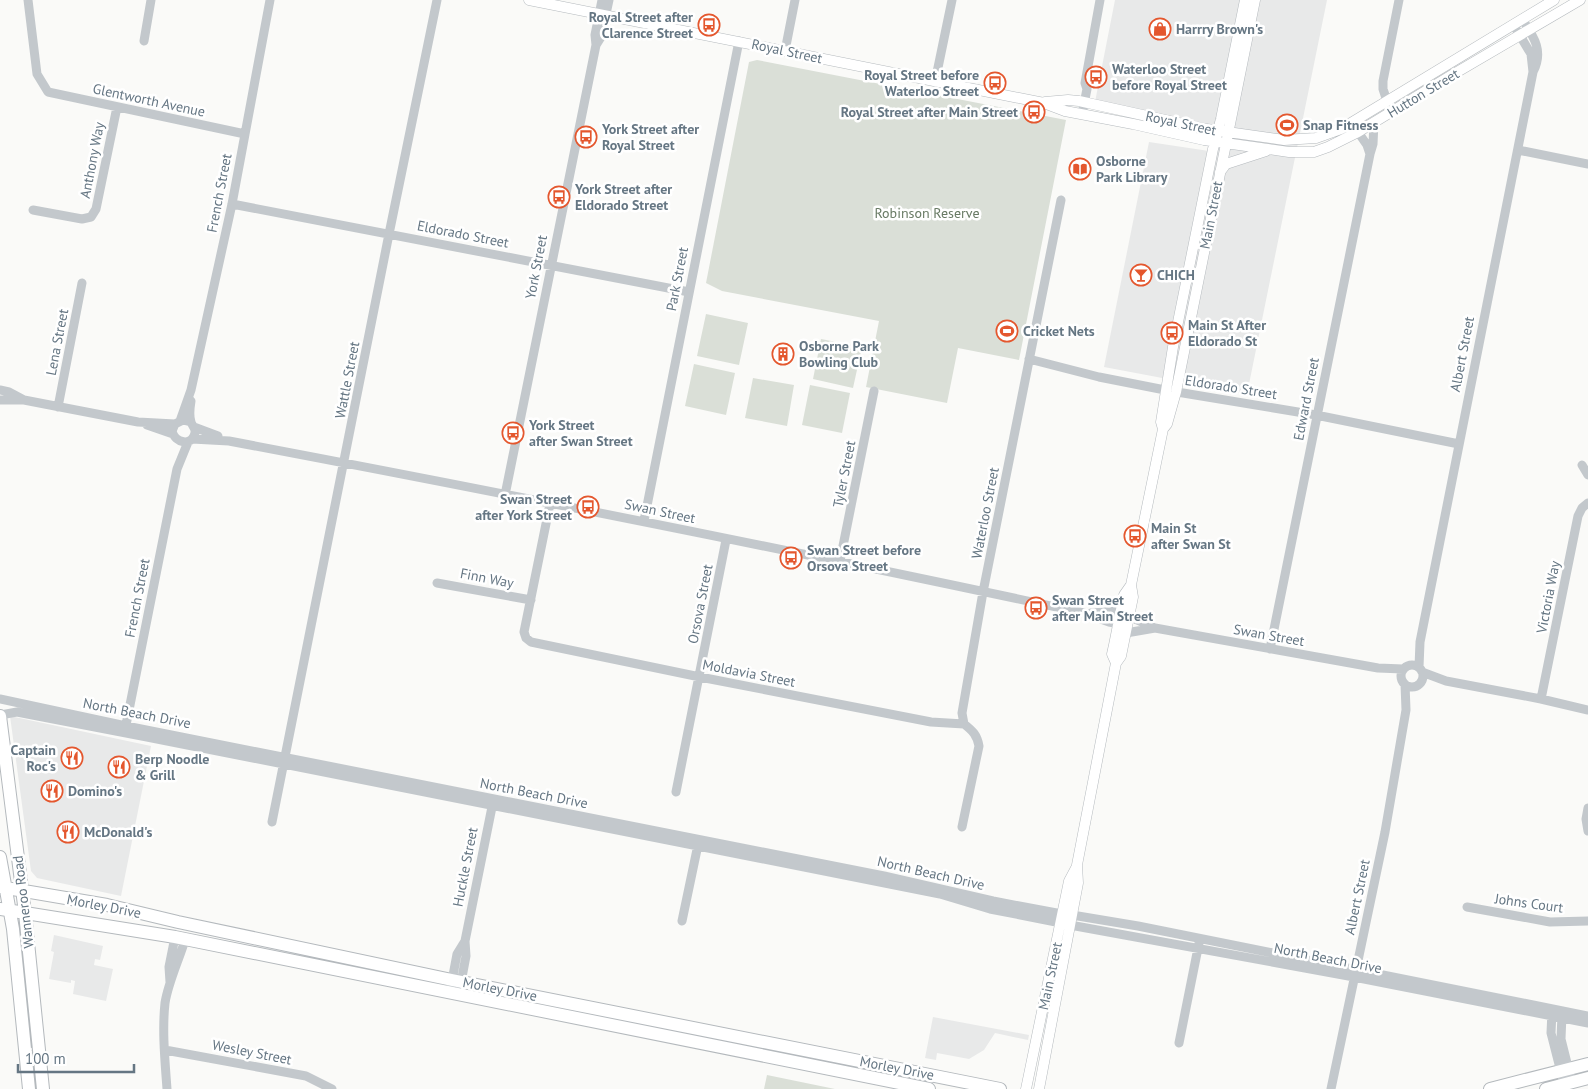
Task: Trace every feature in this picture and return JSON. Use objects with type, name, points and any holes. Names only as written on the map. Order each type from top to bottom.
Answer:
[{"type":"highway","name":"Wanneroo Road","points":[[0,716],[25,913],[43,1089]]},
{"type":"highway","name":"Wanneroo Road","points":[[0,857],[5,910],[13,929],[29,1089]]},
{"type":"highway","name":"Morley Drive","points":[[2,888],[107,905],[178,922],[457,981],[1000,1089]]},
{"type":"highway","points":[[107,905],[107,914],[115,923],[131,926],[153,934]]},
{"type":"highway","name":"Morley Drive","points":[[5,910],[180,939],[929,1089]]},
{"type":"highway","points":[[1490,1089],[1588,1064]]},
{"type":"highway","points":[[1546,1089],[1588,1078]]},
{"type":"main road","name":"Royal Street","points":[[529,0],[1044,102],[1065,111],[1221,143]]},
{"type":"main road","name":"Main Street","points":[[1224,132],[1245,0]]},
{"type":"main road","name":"Main Street","points":[[1163,429],[1160,422],[1164,390],[1190,262],[1224,132],[1255,0]]},
{"type":"main road","name":"Hutton Street","points":[[1224,132],[1284,140],[1316,138],[1341,128],[1387,102],[1554,0]]},
{"type":"main road","name":"Hutton Street","points":[[1221,143],[1295,153],[1314,152],[1328,147],[1358,132],[1580,0]]},
{"type":"main road","name":"Royal Street","points":[[1044,102],[1082,101],[1224,132]]},
{"type":"main road","name":"Main Street","points":[[1039,1089],[1066,919],[1069,881],[1077,865],[1116,663],[1112,654],[1124,628],[1125,613],[1133,597],[1131,584],[1163,429],[1167,424],[1176,392],[1195,304],[1220,172],[1221,143]]},
{"type":"main road","points":[[1220,172],[1226,164],[1269,150]]},
{"type":"main road","points":[[1190,262],[1202,265]]},
{"type":"main road","points":[[1182,301],[1195,304]]},
{"type":"main road","name":"Main Street","points":[[1026,1089],[1066,919]]},
{"type":"street","name":"Glentworth Avenue","points":[[28,0],[37,74],[48,92],[245,134]]},
{"type":"street","points":[[144,41],[151,0]]},
{"type":"street","name":"French Street","points":[[177,422],[191,390],[232,204],[270,0]]},
{"type":"street","name":"Wattle Street","points":[[272,822],[345,463],[389,234],[438,0]]},
{"type":"street","name":"York Street","points":[[505,495],[596,45],[601,37],[602,0]]},
{"type":"street","name":"York Street","points":[[602,14],[609,0]]},
{"type":"street","points":[[785,51],[796,0]]},
{"type":"street","points":[[936,82],[952,0]]},
{"type":"street","points":[[1080,113],[1082,101],[1081,88],[1085,83],[1100,0]]},
{"type":"street","points":[[1387,102],[1383,81],[1399,0]]},
{"type":"street","name":"Albert Street","points":[[1421,670],[1420,642],[1533,72],[1537,64],[1538,54],[1534,39],[1524,32],[1517,22]]},
{"type":"street","name":"Park Street","points":[[644,521],[739,41]]},
{"type":"street","name":"Anthony Way","points":[[33,210],[82,219],[91,217],[96,209],[117,107]]},
{"type":"street","name":"Edward Street","points":[[1270,649],[1316,415],[1373,144],[1374,122]]},
{"type":"street","points":[[1358,132],[1367,145],[1370,154]]},
{"type":"street","points":[[1518,150],[1588,164]]},
{"type":"street","name":"Waterloo Street","points":[[964,724],[962,713],[984,592],[1060,200]]},
{"type":"street","name":"Eldorado Street","points":[[232,204],[688,292]]},
{"type":"street","name":"Lena Street","points":[[58,407],[82,283]]},
{"type":"street","name":"Eldorado Street","points":[[1029,359],[1099,378],[1316,415],[1459,444]]},
{"type":"street","points":[[0,390],[9,392],[24,400]]},
{"type":"street","name":"French Street","points":[[191,390],[192,425]]},
{"type":"street","name":"Tyler Street","points":[[840,561],[874,391]]},
{"type":"street","points":[[0,400],[24,400],[138,422],[177,422],[185,420],[192,425],[195,432],[190,440],[181,442],[175,437],[138,422]]},
{"type":"street","points":[[175,437],[177,422]]},
{"type":"street","name":"Swan Street","points":[[192,425],[228,441]]},
{"type":"street","name":"French Street","points":[[175,437],[177,469]]},
{"type":"street","name":"French Street","points":[[125,729],[177,469],[190,440]]},
{"type":"street","name":"Swan Street","points":[[190,440],[228,441],[644,521],[726,540],[840,561],[1084,613],[1124,628],[1155,628],[1405,674]]},
{"type":"street","points":[[1582,465],[1588,475]]},
{"type":"street","name":"Victoria Way","points":[[1541,699],[1578,516],[1582,508],[1588,503]]},
{"type":"street","points":[[531,600],[550,504]]},
{"type":"street","name":"Orsova Street","points":[[676,792],[726,540]]},
{"type":"street","name":"Finn Way","points":[[437,582],[531,600]]},
{"type":"street","name":"Moldavia Street","points":[[531,600],[524,632],[526,638],[531,642],[700,678],[931,722],[964,724]]},
{"type":"street","name":"Swan Street","points":[[1084,613],[1125,613],[1155,628]]},
{"type":"street","name":"Albert Street","points":[[1331,1089],[1385,832],[1406,710],[1405,674],[1420,642]]},
{"type":"street","points":[[1446,681],[1418,684],[1411,687],[1405,674],[1413,665],[1446,681],[1588,710]]},
{"type":"street","points":[[1418,684],[1423,678],[1421,670]]},
{"type":"street","name":"Albert Street","points":[[1406,710],[1418,684]]},
{"type":"street","name":"North Beach Drive","points":[[0,699],[125,729],[698,842],[940,894],[990,909],[1066,919],[1199,943],[1552,1012],[1588,1023]]},
{"type":"street","name":"North Beach Drive","points":[[0,716],[17,712],[125,729]]},
{"type":"street","points":[[962,827],[979,746],[978,739],[973,731],[964,724]]},
{"type":"street","name":"Huckle Street","points":[[455,994],[457,954],[465,941],[493,802]]},
{"type":"street","points":[[1588,808],[1586,819],[1588,831]]},
{"type":"street","points":[[682,921],[698,842]]},
{"type":"street","name":"Johns Court","points":[[1467,907],[1550,922],[1588,921]]},
{"type":"street","points":[[167,1089],[165,1050],[166,1001],[170,982],[176,969],[180,939]]},
{"type":"street","points":[[1179,1043],[1199,943]]},
{"type":"street","points":[[1552,1012],[1551,1033],[1565,1070]]},
{"type":"street","points":[[1562,1015],[1561,1039],[1568,1083]]},
{"type":"street","name":"North Beach Drive","points":[[1562,1015],[1588,1016]]},
{"type":"street","name":"Wesley Street","points":[[165,1050],[306,1076],[332,1089]]},
{"type":"shaded area","points":[[1115,0],[1327,0],[1247,394],[1104,367],[1149,142],[1209,151],[1214,127],[1095,102]]},
{"type":"shaded area","points":[[10,716],[151,746],[121,896],[37,878],[31,871]]},
{"type":"shaded area","points":[[54,935],[103,946],[100,960],[95,959],[94,965],[113,969],[106,1001],[73,994],[75,981],[71,980],[71,983],[49,979],[54,952],[51,951]]},
{"type":"shaded area","points":[[933,1017],[1029,1035],[1028,1040],[995,1033],[984,1050],[969,1059],[937,1053],[936,1060],[925,1058]]},
{"type":"green space","name":"Robinson Reserve","points":[[757,60],[1066,120],[1019,360],[958,348],[947,403],[866,387],[879,321],[722,291],[706,283],[749,62]]},
{"type":"green space","points":[[706,314],[748,323],[739,365],[697,356]]},
{"type":"green space","points":[[821,339],[862,347],[853,388],[813,379]]},
{"type":"green space","points":[[694,364],[735,373],[726,415],[685,406]]},
{"type":"green space","points":[[753,378],[794,385],[787,426],[745,418]]},
{"type":"green space","points":[[810,385],[850,393],[842,433],[802,425]]},
{"type":"green space","points":[[767,1075],[835,1089],[764,1089]]},
{"type":"place","name":"Royal Street after Clarence Street","points":[[709,25]]},
{"type":"place","name":"Harrry Brown's","points":[[1160,29]]},
{"type":"place","name":"Waterloo Street before Royal Street","points":[[1096,77]]},
{"type":"place","name":"Royal Street before Waterloo Street","points":[[995,83]]},
{"type":"place","name":"Royal Street after Main Street","points":[[1034,112]]},
{"type":"place","name":"Snap Fitness","points":[[1287,125]]},
{"type":"place","name":"York Street after Royal Street","points":[[586,137]]},
{"type":"place","name":"Osborne Park Library","points":[[1080,169]]},
{"type":"place","name":"York Street after Eldorado Street","points":[[559,197]]},
{"type":"place","name":"CHICH","points":[[1141,275]]},
{"type":"place","name":"Cricket Nets","points":[[1007,331]]},
{"type":"place","name":"Main St After Eldorado St","points":[[1172,333]]},
{"type":"place","name":"Osborne Park Bowling Club","points":[[783,354]]},
{"type":"place","name":"York Street after Swan Street","points":[[513,433]]},
{"type":"place","name":"Swan Street after York Street","points":[[588,507]]},
{"type":"place","name":"Main St after Swan St","points":[[1135,536]]},
{"type":"place","name":"Swan Street before Orsova Street","points":[[791,558]]},
{"type":"place","name":"Swan Street after Main Street","points":[[1036,608]]},
{"type":"place","name":"Captain Roc's","points":[[72,758]]},
{"type":"place","name":"Berp Noodle & Grill","points":[[119,767]]},
{"type":"place","name":"Domino's","points":[[52,791]]},
{"type":"place","name":"McDonald's","points":[[68,832]]}]
